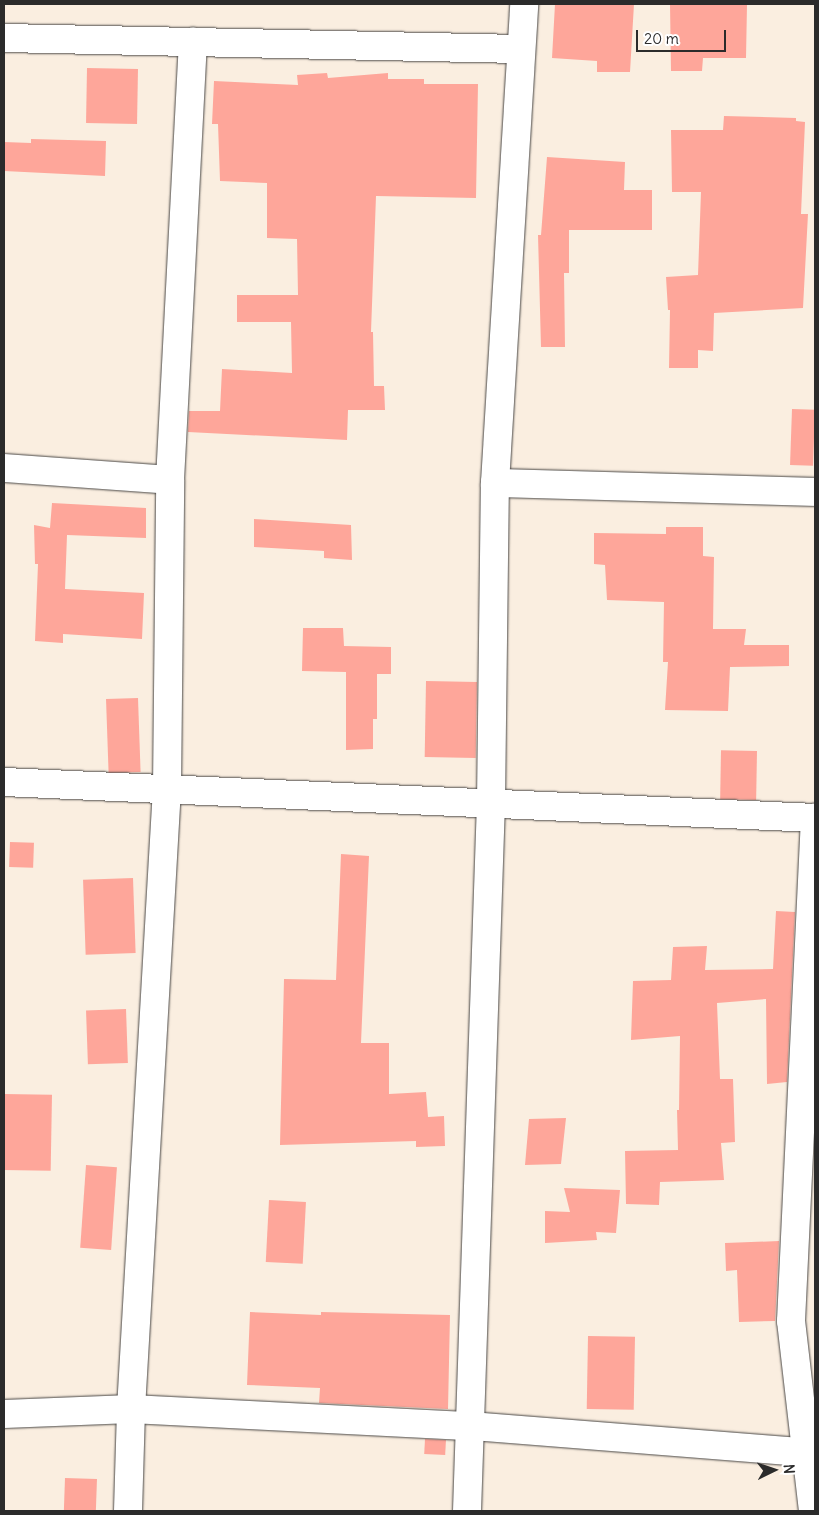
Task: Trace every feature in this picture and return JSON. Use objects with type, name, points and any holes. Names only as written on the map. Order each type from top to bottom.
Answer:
[{"type":"street","points":[[467,1511],[491,803],[495,483],[524,4]]},
{"type":"street","points":[[4,38],[521,48]]},
{"type":"street","points":[[128,1511],[166,789],[170,480],[193,42]]},
{"type":"street","points":[[4,468],[170,480]]},
{"type":"street","points":[[495,483],[815,492]]},
{"type":"street","points":[[4,782],[815,818],[791,1321],[811,1453],[813,1511]]},
{"type":"street","points":[[4,1414],[132,1409],[471,1426],[811,1453]]},
{"type":"building","points":[[555,4],[634,4],[630,72],[597,72],[597,61],[552,58]]},
{"type":"building","points":[[670,4],[747,5],[746,58],[703,58],[702,71],[671,71]]},
{"type":"building","points":[[87,68],[138,69],[137,124],[86,123]]},
{"type":"building","points":[[327,73],[328,78],[388,73],[388,79],[424,79],[424,84],[478,84],[476,198],[376,196],[371,332],[373,332],[374,386],[384,386],[385,410],[348,410],[347,440],[188,432],[189,411],[220,411],[222,369],[292,373],[291,322],[237,322],[237,295],[298,295],[297,239],[267,238],[267,183],[220,181],[218,124],[212,124],[214,81],[298,85],[297,75]]},
{"type":"building","points":[[724,116],[796,118],[796,121],[805,122],[801,214],[808,214],[803,308],[714,313],[713,351],[698,350],[698,368],[669,368],[670,310],[668,310],[666,277],[698,275],[701,192],[672,192],[671,130],[723,130]]},
{"type":"building","points":[[31,139],[106,141],[105,176],[4,171],[4,142],[31,143]]},
{"type":"building","points":[[547,157],[625,162],[624,190],[652,190],[652,230],[569,230],[569,273],[564,273],[565,347],[541,347],[538,235],[541,235]]},
{"type":"building","points":[[792,409],[815,410],[813,466],[790,465]]},
{"type":"building","points":[[52,503],[146,508],[146,538],[67,535],[65,589],[144,593],[142,639],[63,634],[63,643],[35,641],[38,564],[35,564],[34,525],[50,528]]},
{"type":"building","points":[[254,519],[351,525],[352,560],[324,558],[324,551],[254,547]]},
{"type":"building","points":[[666,527],[703,527],[703,556],[714,557],[713,629],[746,629],[744,645],[789,645],[789,666],[730,667],[728,711],[665,710],[668,662],[663,662],[664,602],[607,600],[605,565],[594,564],[594,533],[666,534]]},
{"type":"building","points":[[303,628],[343,628],[344,646],[391,647],[391,674],[377,674],[377,719],[373,719],[373,749],[346,750],[346,672],[302,671]]},
{"type":"building","points":[[426,681],[477,682],[476,758],[425,757]]},
{"type":"building","points":[[138,698],[141,772],[109,773],[106,699]]},
{"type":"building","points":[[721,750],[757,751],[756,800],[720,799]]},
{"type":"building","points":[[10,842],[34,843],[33,868],[9,867]]},
{"type":"building","points":[[341,854],[369,856],[361,1043],[389,1043],[389,1094],[426,1092],[428,1117],[444,1116],[445,1146],[416,1147],[416,1141],[280,1145],[284,979],[336,980]]},
{"type":"building","points":[[133,878],[136,953],[86,955],[83,880]]},
{"type":"building","points":[[776,911],[795,912],[787,1082],[767,1084],[766,999],[717,1003],[720,1079],[733,1079],[735,1142],[721,1143],[724,1180],[660,1182],[659,1205],[626,1204],[625,1151],[678,1150],[677,1110],[679,1110],[680,1036],[631,1040],[633,981],[671,980],[673,947],[707,946],[705,970],[773,969]]},
{"type":"building","points":[[126,1009],[128,1063],[88,1064],[86,1010]]},
{"type":"building","points":[[4,1094],[52,1095],[51,1171],[4,1170]]},
{"type":"building","points":[[566,1118],[561,1164],[525,1165],[529,1119]]},
{"type":"building","points":[[86,1165],[117,1167],[111,1250],[80,1248]]},
{"type":"building","points":[[564,1188],[620,1190],[616,1233],[596,1232],[597,1240],[545,1243],[545,1211],[570,1212]]},
{"type":"building","points":[[269,1200],[306,1202],[303,1264],[266,1262]]},
{"type":"building","points":[[779,1241],[775,1321],[739,1322],[737,1270],[726,1271],[725,1243]]},
{"type":"building","points":[[250,1312],[321,1315],[321,1312],[450,1315],[448,1409],[319,1403],[320,1388],[247,1385]]},
{"type":"building","points":[[588,1336],[635,1337],[634,1410],[587,1409]]},
{"type":"building","points":[[425,1439],[446,1440],[445,1455],[424,1454]]},
{"type":"building","points":[[65,1478],[97,1479],[96,1511],[64,1511]]}]
